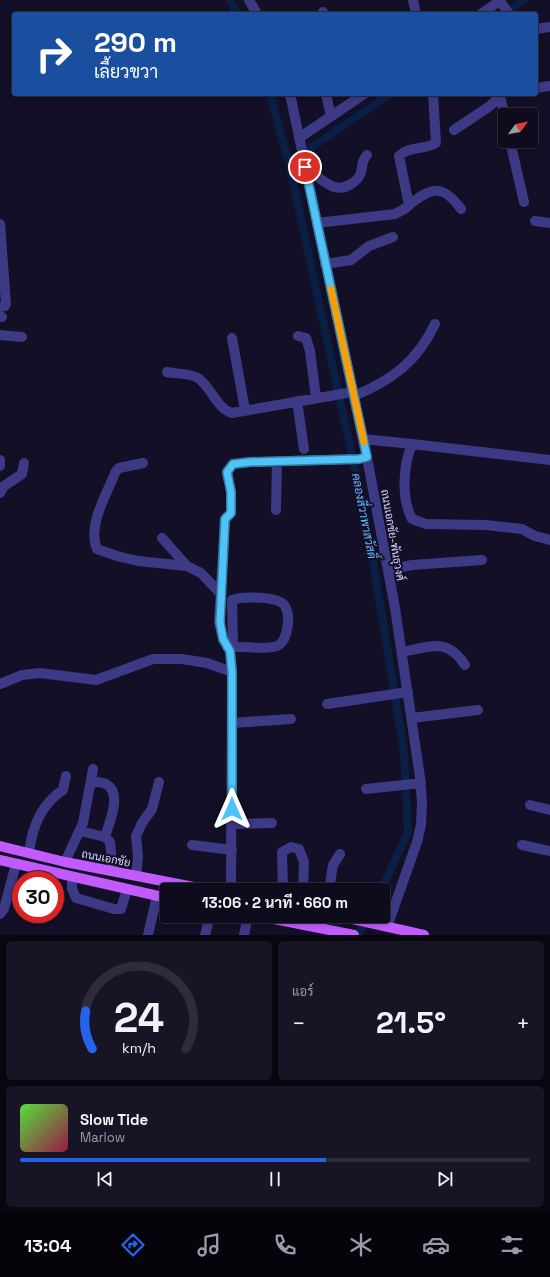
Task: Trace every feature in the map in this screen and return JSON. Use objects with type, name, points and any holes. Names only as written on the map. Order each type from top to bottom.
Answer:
[{"type":"main road","name":"ถนนเอกชัย","points":[[0,846],[65,862],[172,883]]},
{"type":"main road","points":[[0,860],[160,897]]},
{"type":"main road","points":[[287,923],[319,931],[351,934]]},
{"type":"main road","points":[[372,923],[424,935]]},
{"type":"street","points":[[249,0],[255,12]]},
{"type":"street","points":[[412,0],[415,12]]},
{"type":"street","points":[[487,12],[504,6]]},
{"type":"street","points":[[538,29],[550,27]]},
{"type":"street","points":[[538,88],[550,86]]},
{"type":"street","name":"ถนนเอกชัย-พันธุวงศ์","points":[[290,96],[326,264],[350,393],[363,439],[363,458],[388,572],[402,652],[404,693],[412,718],[417,783],[422,803],[418,836],[387,926]]},
{"type":"street","points":[[326,96],[331,116]]},
{"type":"street","points":[[300,143],[331,116],[361,96]]},
{"type":"street","points":[[408,205],[398,156],[403,152],[425,148],[436,143],[433,96]]},
{"type":"street","points":[[454,130],[490,106],[500,96]]},
{"type":"street","points":[[501,96],[503,108]]},
{"type":"street","points":[[512,148],[524,202]]},
{"type":"street","points":[[306,172],[315,175],[332,187],[347,186],[358,180],[362,164],[367,155]]},
{"type":"street","points":[[317,223],[395,214],[406,208],[417,199],[435,190],[444,191],[452,197],[461,209]]},
{"type":"street","points":[[535,221],[550,223]]},
{"type":"street","points":[[0,224],[6,304],[1,314]]},
{"type":"street","points":[[326,264],[351,260],[369,246],[393,237]]},
{"type":"street","points":[[167,372],[197,377],[209,388],[225,410],[232,412],[328,397],[376,386],[399,372],[426,343],[435,324]]},
{"type":"street","points":[[0,335],[22,337]]},
{"type":"street","points":[[298,336],[306,338],[310,352],[316,398]]},
{"type":"street","points":[[232,338],[245,410]]},
{"type":"street","points":[[297,401],[304,449]]},
{"type":"street","points":[[363,439],[550,460]]},
{"type":"street","points":[[412,444],[408,454],[404,494],[406,509],[412,519],[426,524],[486,525],[522,529],[536,536],[550,540]]},
{"type":"street","points":[[232,883],[232,672],[230,646],[232,600],[241,597],[277,600],[285,606],[287,615],[286,635],[278,645],[270,647],[230,646],[223,639],[220,622],[220,593],[225,519],[231,513],[231,492],[227,472],[233,464],[347,460],[363,458]]},
{"type":"street","points":[[0,460],[0,466]]},
{"type":"street","points":[[276,510],[277,462]]},
{"type":"street","points":[[0,492],[4,486],[22,474],[24,463]]},
{"type":"street","points":[[143,463],[119,468],[116,472],[98,516],[93,533],[97,549],[117,556],[186,566],[201,573],[220,593]]},
{"type":"street","points":[[162,538],[186,566]]},
{"type":"street","points":[[388,572],[412,565],[482,560]]},
{"type":"street","points":[[388,572],[465,567]]},
{"type":"street","points":[[402,652],[437,646],[446,646],[459,655],[465,665]]},
{"type":"street","points":[[0,684],[22,675],[40,674],[96,680],[153,659],[182,659],[207,663],[232,672]]},
{"type":"street","points":[[327,704],[404,693]]},
{"type":"street","points":[[412,718],[478,710]]},
{"type":"street","points":[[232,723],[291,719]]},
{"type":"street","points":[[65,862],[83,823],[93,769]]},
{"type":"street","points":[[29,853],[37,818],[53,796],[63,790],[66,776]]},
{"type":"street","points":[[91,782],[106,784],[112,790],[115,802],[105,837]]},
{"type":"street","points":[[136,876],[138,857],[136,836],[142,823],[152,809],[159,782]]},
{"type":"street","points":[[366,789],[417,783]]},
{"type":"street","points":[[530,805],[550,810]]},
{"type":"street","points":[[232,824],[272,823]]},
{"type":"street","points":[[80,831],[105,837],[110,842],[113,871]]},
{"type":"street","points":[[522,844],[550,851]]},
{"type":"street","points":[[192,845],[232,850]]},
{"type":"street","points":[[282,883],[282,852],[291,847],[299,849],[304,862],[303,883]]},
{"type":"street","points":[[330,883],[333,865],[340,854]]},
{"type":"street","points":[[0,914],[4,908],[16,864]]},
{"type":"street","points":[[72,877],[72,889],[76,898],[114,909],[121,909],[127,889]]},
{"type":"street","points":[[148,935],[160,902]]},
{"type":"street","points":[[205,935],[208,923]]},
{"type":"street","points":[[244,935],[247,923]]},
{"type":"waterway","name":"คลองสี่วาพาสวัสดิ์","points":[[230,0],[236,12]]},
{"type":"waterway","points":[[507,12],[524,0]]},
{"type":"waterway","name":"คลองสี่วาพาสวัสดิ์","points":[[271,96],[289,163],[368,531],[404,752],[408,832],[384,883]]},
{"type":"waterway","points":[[289,163],[387,96]]},
{"type":"waterway","name":"คลองสี่วาพาสวัสดิ์","points":[[358,935],[364,923]]},
{"type":"slow traffic","points":[[331,289],[364,442]]},
{"type":"route","points":[[232,809],[232,672],[230,651],[224,643],[220,622],[225,519],[231,513],[231,492],[227,472],[233,464],[250,462],[347,460],[367,457],[305,167]]}]
